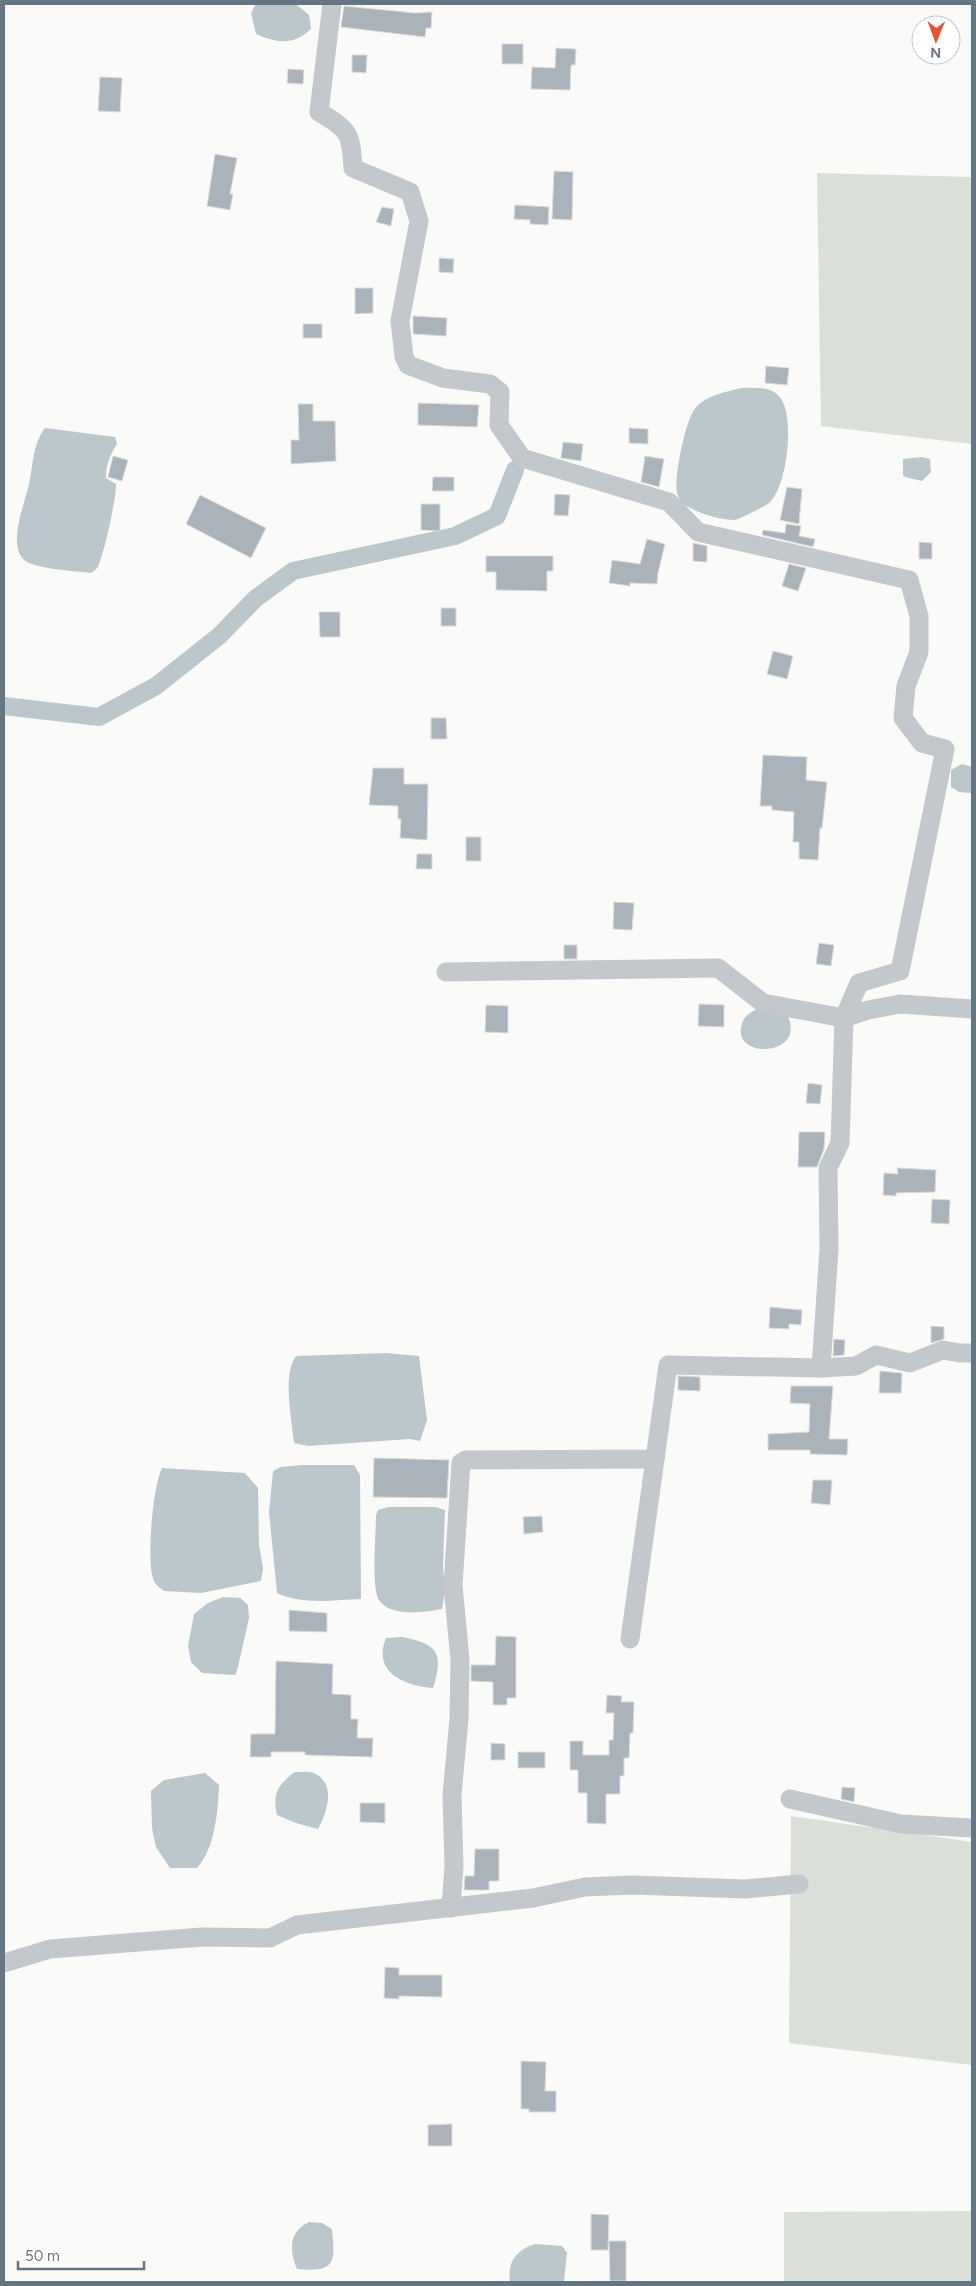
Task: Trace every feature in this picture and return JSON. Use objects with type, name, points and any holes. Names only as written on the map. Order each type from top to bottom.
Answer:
[{"type":"street","points":[[332,4],[318,112],[346,130],[352,145],[352,168],[410,192],[419,221],[400,321],[402,350],[408,365],[443,378],[490,384],[500,392],[499,425],[522,458],[668,502],[698,532],[909,580],[919,616],[919,652],[906,686],[903,718],[922,743],[945,749],[900,971],[859,983],[844,1018],[840,1143],[828,1168],[829,1249],[821,1368]]},
{"type":"street","points":[[446,972],[718,968],[763,1003],[844,1018],[900,1004],[972,1009]]},
{"type":"street","points":[[630,1639],[668,1365],[821,1368],[856,1366],[876,1355],[910,1363],[942,1350],[959,1354],[972,1353]]},
{"type":"street","points":[[451,1908],[454,1866],[452,1795],[459,1719],[460,1660],[453,1585],[461,1463],[466,1460],[655,1459]]},
{"type":"street","points":[[790,1799],[901,1824],[972,1828]]},
{"type":"street","points":[[4,1963],[50,1949],[202,1937],[270,1938],[297,1925],[533,1898],[585,1887],[633,1886],[745,1889],[799,1884]]},
{"type":"shaded area","points":[[256,4],[296,4],[309,15],[311,29],[298,38],[285,41],[278,41],[256,34],[251,13]]},
{"type":"shaded area","points":[[817,173],[972,177],[972,444],[821,426]]},
{"type":"shaded area","points":[[741,388],[766,389],[778,395],[784,404],[787,416],[787,449],[781,482],[776,494],[769,503],[742,517],[730,520],[703,514],[681,501],[677,489],[678,467],[683,439],[694,410],[709,398]]},
{"type":"shaded area","points":[[45,428],[115,437],[117,444],[106,470],[106,478],[116,484],[114,501],[100,563],[91,573],[35,565],[23,559],[19,552],[17,533],[19,522],[36,448]]},
{"type":"shaded area","points":[[922,457],[930,459],[931,472],[922,481],[905,477],[903,475],[903,459]]},
{"type":"shaded area","points":[[962,764],[972,767],[972,793],[959,792],[951,787],[951,770]]},
{"type":"shaded area","points":[[758,1009],[788,1017],[791,1030],[787,1040],[779,1046],[769,1049],[758,1048],[749,1045],[742,1038],[741,1028],[743,1021],[749,1014]]},
{"type":"shaded area","points":[[387,1353],[419,1356],[427,1420],[420,1441],[410,1439],[308,1446],[294,1443],[289,1385],[292,1364],[296,1356]]},
{"type":"shaded area","points":[[354,1465],[360,1475],[361,1599],[307,1600],[287,1597],[277,1593],[269,1512],[273,1471],[281,1467]]},
{"type":"shaded area","points":[[162,1468],[245,1473],[258,1488],[259,1545],[263,1568],[261,1581],[201,1593],[164,1591],[156,1584],[152,1574],[150,1545],[153,1508]]},
{"type":"shaded area","points":[[389,1507],[435,1507],[445,1510],[443,1566],[445,1592],[442,1609],[400,1612],[384,1606],[379,1600],[375,1584],[376,1515],[378,1510]]},
{"type":"shaded area","points":[[223,1597],[240,1598],[248,1605],[249,1618],[235,1675],[202,1673],[191,1662],[188,1646],[194,1614],[208,1603]]},
{"type":"shaded area","points":[[402,1637],[424,1643],[435,1652],[438,1658],[438,1666],[433,1688],[411,1684],[393,1675],[387,1668],[383,1660],[386,1638]]},
{"type":"shaded area","points":[[295,1772],[314,1773],[326,1784],[328,1791],[327,1807],[318,1829],[277,1815],[275,1801],[278,1790],[284,1781]]},
{"type":"shaded area","points":[[205,1773],[219,1785],[218,1806],[212,1840],[203,1860],[197,1868],[170,1868],[156,1847],[152,1828],[151,1791],[164,1780]]},
{"type":"shaded area","points":[[791,1816],[972,1842],[972,2065],[789,2043]]},
{"type":"shaded area","points":[[972,2211],[972,2282],[784,2282],[784,2212]]},
{"type":"shaded area","points":[[309,2222],[322,2223],[332,2229],[333,2257],[326,2267],[320,2269],[297,2269],[294,2262],[292,2242],[302,2226]]},
{"type":"shaded area","points":[[535,2244],[562,2246],[567,2253],[564,2282],[510,2282],[510,2268],[514,2258],[518,2253]]},
{"type":"building","points":[[344,6],[415,13],[432,12],[431,28],[426,28],[425,37],[341,27]]},
{"type":"building","points":[[502,44],[523,44],[523,64],[502,64]]},
{"type":"building","points":[[556,48],[576,49],[575,65],[571,65],[570,90],[531,89],[532,67],[555,68]]},
{"type":"building","points":[[352,55],[367,55],[366,73],[352,72]]},
{"type":"building","points":[[288,69],[304,70],[303,84],[287,83]]},
{"type":"building","points":[[100,77],[122,78],[120,112],[98,111]]},
{"type":"building","points":[[215,154],[237,158],[230,194],[233,194],[230,210],[207,206]]},
{"type":"building","points":[[554,171],[573,172],[572,220],[552,219]]},
{"type":"building","points":[[515,205],[549,207],[548,225],[530,224],[530,220],[514,219]]},
{"type":"building","points":[[382,207],[394,209],[391,226],[376,222]]},
{"type":"building","points":[[439,258],[454,259],[453,273],[439,272]]},
{"type":"building","points":[[355,288],[373,288],[373,313],[355,314]]},
{"type":"building","points":[[413,316],[447,318],[446,336],[413,334]]},
{"type":"building","points":[[303,324],[322,324],[322,338],[303,338]]},
{"type":"building","points":[[766,366],[789,368],[787,385],[765,383]]},
{"type":"building","points":[[418,403],[479,405],[477,427],[418,425]]},
{"type":"building","points":[[298,404],[313,404],[313,421],[335,421],[336,461],[291,464],[291,440],[299,440]]},
{"type":"building","points":[[629,428],[648,429],[648,444],[629,443]]},
{"type":"building","points":[[563,442],[583,444],[581,461],[561,458]]},
{"type":"building","points":[[113,456],[128,460],[122,481],[108,477]]},
{"type":"building","points":[[645,456],[664,459],[659,487],[641,482]]},
{"type":"building","points":[[433,477],[454,477],[454,491],[432,491]]},
{"type":"building","points":[[787,487],[802,489],[799,524],[780,520]]},
{"type":"building","points":[[555,494],[570,495],[568,516],[554,515]]},
{"type":"building","points":[[200,495],[266,528],[251,558],[186,524]]},
{"type":"building","points":[[421,504],[440,504],[440,531],[421,530]]},
{"type":"building","points":[[786,524],[801,526],[799,536],[815,539],[813,547],[762,535],[763,530],[785,533]]},
{"type":"building","points":[[647,539],[665,544],[657,584],[630,583],[630,586],[609,583],[612,560],[640,564]]},
{"type":"building","points":[[919,542],[932,543],[932,559],[919,559]]},
{"type":"building","points":[[693,543],[707,546],[707,562],[693,561]]},
{"type":"building","points":[[486,556],[553,556],[553,571],[547,571],[547,591],[496,590],[496,572],[486,572]]},
{"type":"building","points":[[789,564],[806,568],[798,591],[782,586]]},
{"type":"building","points":[[441,608],[456,608],[456,626],[441,626]]},
{"type":"building","points":[[319,612],[340,612],[340,637],[320,637]]},
{"type":"building","points":[[773,651],[793,656],[787,679],[767,674]]},
{"type":"building","points":[[431,718],[446,718],[447,739],[431,739]]},
{"type":"building","points":[[763,755],[807,757],[806,780],[827,782],[822,828],[820,828],[818,860],[799,859],[799,842],[793,842],[794,812],[772,810],[772,806],[760,806]]},
{"type":"building","points":[[373,768],[404,768],[404,784],[428,784],[427,840],[400,838],[401,819],[398,819],[398,806],[369,805]]},
{"type":"building","points":[[466,837],[481,837],[481,861],[466,861]]},
{"type":"building","points":[[417,854],[432,854],[432,869],[416,869]]},
{"type":"building","points":[[614,902],[634,903],[632,930],[613,929]]},
{"type":"building","points":[[819,943],[834,945],[831,966],[816,964]]},
{"type":"building","points":[[564,945],[577,945],[577,959],[564,959]]},
{"type":"building","points":[[699,1004],[724,1005],[724,1027],[698,1026]]},
{"type":"building","points":[[486,1005],[508,1006],[508,1033],[485,1032]]},
{"type":"building","points":[[808,1083],[822,1085],[820,1104],[806,1103]]},
{"type":"building","points":[[799,1132],[825,1132],[824,1149],[817,1167],[798,1167]]},
{"type":"building","points":[[897,1168],[936,1170],[935,1192],[896,1193],[896,1196],[883,1195],[884,1173],[898,1174]]},
{"type":"building","points":[[932,1199],[950,1200],[949,1224],[931,1223]]},
{"type":"building","points":[[770,1307],[802,1310],[801,1325],[789,1324],[789,1329],[769,1328]]},
{"type":"building","points":[[931,1326],[944,1327],[944,1339],[931,1343]]},
{"type":"building","points":[[834,1339],[845,1340],[844,1355],[833,1356]]},
{"type":"building","points":[[880,1371],[902,1373],[901,1393],[879,1393]]},
{"type":"building","points":[[678,1376],[700,1377],[700,1391],[678,1390]]},
{"type":"building","points":[[791,1386],[833,1386],[829,1439],[848,1439],[847,1455],[810,1454],[810,1450],[768,1450],[768,1434],[809,1432],[810,1404],[790,1403]]},
{"type":"building","points":[[374,1458],[449,1460],[447,1498],[373,1497]]},
{"type":"building","points":[[813,1480],[832,1480],[830,1505],[811,1503]]},
{"type":"building","points":[[542,1516],[543,1532],[524,1534],[523,1517]]},
{"type":"building","points":[[289,1610],[327,1613],[327,1632],[289,1631]]},
{"type":"building","points":[[496,1636],[516,1637],[516,1698],[507,1698],[507,1705],[493,1705],[493,1682],[471,1681],[471,1665],[495,1665]]},
{"type":"building","points":[[276,1661],[333,1664],[332,1694],[351,1695],[351,1719],[358,1719],[357,1738],[373,1738],[372,1757],[305,1755],[305,1752],[271,1752],[271,1757],[250,1757],[251,1734],[275,1734]]},
{"type":"building","points":[[607,1695],[622,1696],[621,1702],[634,1702],[633,1733],[630,1733],[629,1758],[624,1758],[624,1776],[620,1776],[620,1794],[606,1794],[606,1824],[587,1823],[587,1793],[578,1793],[578,1770],[570,1770],[570,1741],[583,1741],[583,1755],[609,1755],[609,1740],[613,1740],[614,1713],[606,1713]]},
{"type":"building","points":[[491,1743],[505,1744],[505,1760],[491,1760]]},
{"type":"building","points":[[518,1752],[545,1752],[545,1768],[518,1768]]},
{"type":"building","points":[[842,1787],[855,1788],[854,1802],[841,1799]]},
{"type":"building","points":[[360,1803],[385,1803],[385,1823],[360,1822]]},
{"type":"building","points":[[475,1849],[499,1849],[499,1881],[489,1881],[489,1890],[464,1890],[465,1876],[474,1876]]},
{"type":"building","points":[[385,1967],[399,1968],[399,1975],[442,1975],[442,1997],[399,1996],[399,1999],[384,1998]]},
{"type":"building","points":[[521,2061],[546,2062],[545,2091],[556,2091],[556,2112],[529,2112],[529,2109],[521,2109]]},
{"type":"building","points":[[452,2124],[452,2146],[428,2146],[428,2125]]},
{"type":"building","points":[[591,2214],[609,2215],[608,2250],[591,2250]]},
{"type":"building","points":[[609,2241],[626,2241],[626,2281],[610,2281]]},
{"type":"waterway","points":[[4,706],[99,717],[156,686],[219,636],[255,599],[293,571],[455,536],[497,516],[515,470]]}]
